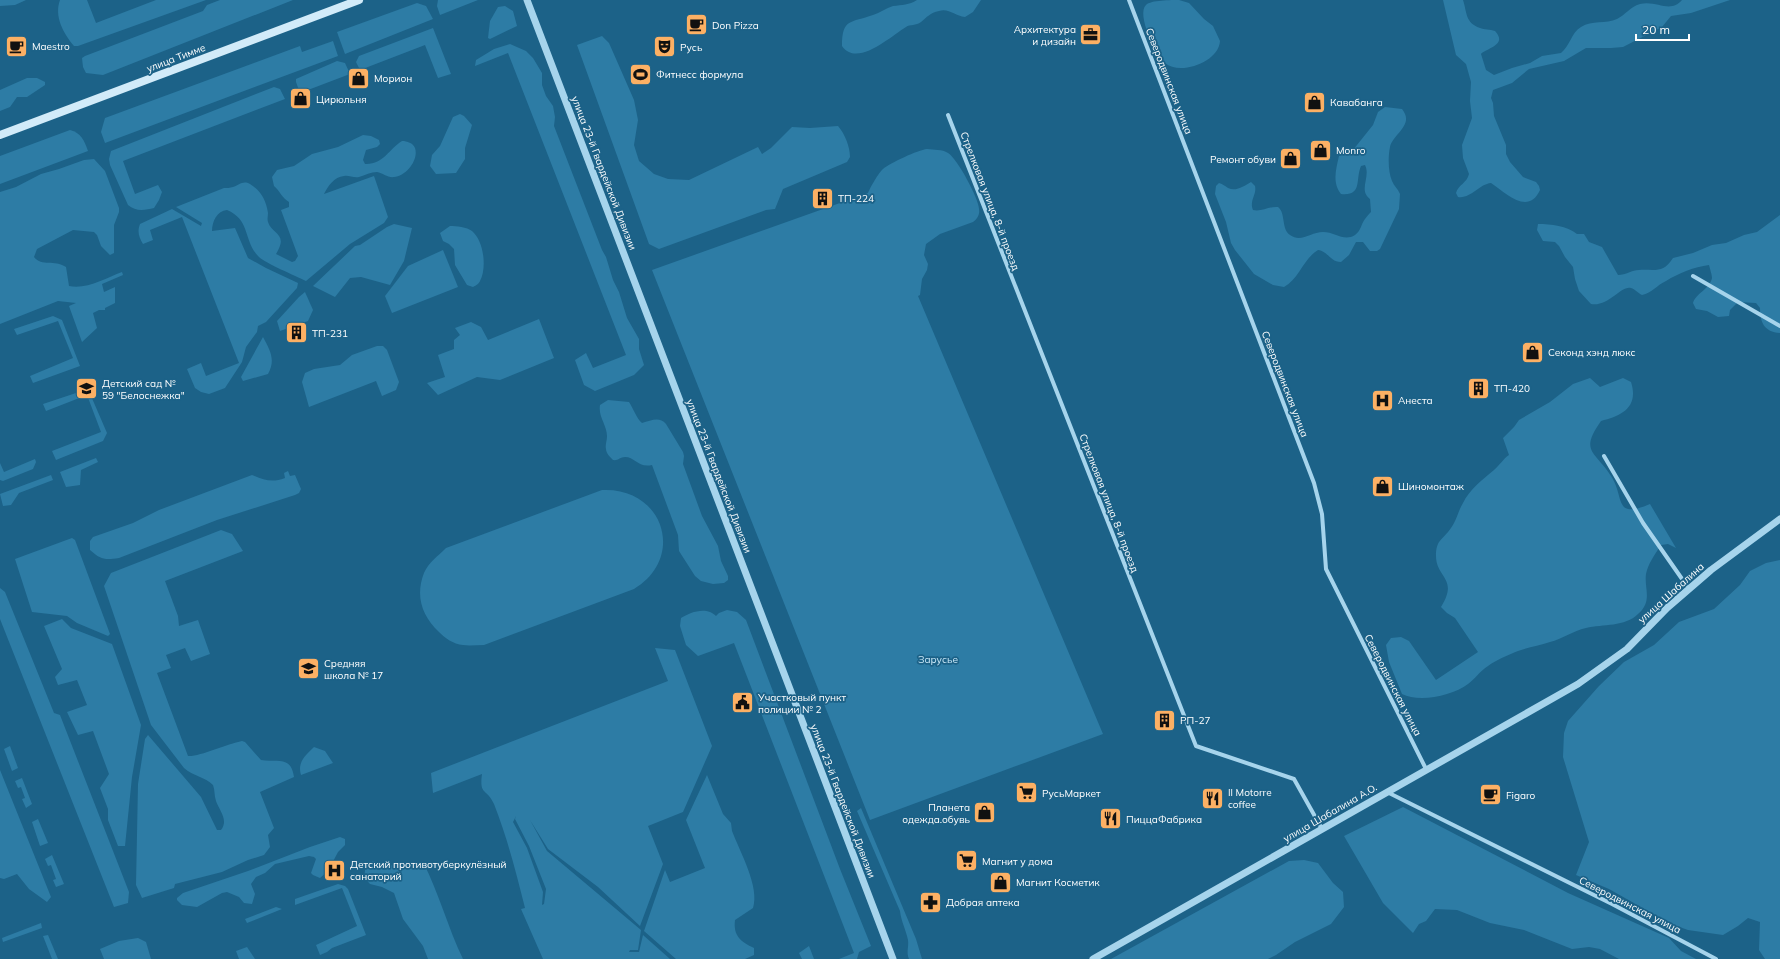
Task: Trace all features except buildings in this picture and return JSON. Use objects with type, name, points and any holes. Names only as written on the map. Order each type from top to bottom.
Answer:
[{"type":"main road","name":"улица Тимме","points":[[0,135],[359,0]]},
{"type":"street","name":"улица 23-й Гвардейской Дивизии","points":[[528,0],[893,959]]},
{"type":"street","name":"Северодвинская улица","points":[[1129,0],[1314,483],[1322,514],[1326,569],[1426,769]]},
{"type":"street","name":"Стрелковая улица, 8-й проезд","points":[[948,115],[1196,746],[1294,780],[1322,829]]},
{"type":"street","points":[[1693,276],[1780,326]]},
{"type":"street","points":[[1604,456],[1643,523],[1689,589]]},
{"type":"street","name":"улица Шабалина","points":[[1578,684],[1627,649],[1689,589],[1711,570],[1780,519]]},
{"type":"street","name":"улица Шабалина А.О.","points":[[1093,959],[1578,684]]},
{"type":"street","name":"Северодвинская улица","points":[[1387,792],[1612,904],[1716,959]]},
{"type":"green space","points":[[0,0],[26,0],[15,5],[0,6]]},
{"type":"green space","points":[[60,0],[87,0],[96,23],[156,0],[206,0],[78,46],[74,46],[66,36],[59,18],[58,6]]},
{"type":"green space","points":[[220,0],[293,0],[103,75],[86,73],[83,67],[82,58],[85,56],[203,11],[207,5]]},
{"type":"green space","points":[[438,0],[478,0],[440,15],[437,6]]},
{"type":"green space","points":[[917,0],[981,0],[973,12],[965,17],[949,11],[943,10],[936,12],[915,25],[908,26],[883,43],[865,52],[856,54],[848,52],[842,46],[844,30],[849,23],[876,14],[893,6],[908,4]]},
{"type":"green space","points":[[1179,0],[1189,3],[1213,26],[1220,41],[1218,49],[1206,61],[1198,65],[1180,68],[1172,67],[1161,59],[1148,35],[1143,17],[1146,5],[1149,3]]},
{"type":"green space","points":[[1443,0],[1463,0],[1467,17],[1475,26],[1482,29],[1495,31],[1499,40],[1498,43],[1481,54],[1486,70],[1494,75],[1530,63],[1542,56],[1561,53],[1581,27],[1617,19],[1633,7],[1640,4],[1646,3],[1673,6],[1682,0],[1730,0],[1691,13],[1671,16],[1662,27],[1623,47],[1586,48],[1564,61],[1529,69],[1512,83],[1493,90],[1491,98],[1494,116],[1506,145],[1506,154],[1510,162],[1523,177],[1536,182],[1539,186],[1540,190],[1535,198],[1523,202],[1510,196],[1491,183],[1467,196],[1458,197],[1456,193],[1469,174],[1463,158],[1462,145],[1472,118],[1470,101],[1471,82],[1466,64],[1456,55]]},
{"type":"green space","points":[[417,3],[426,6],[433,19],[345,54],[337,32]]},
{"type":"green space","points":[[505,6],[513,11],[517,26],[490,39],[488,38],[490,21],[498,7]]},
{"type":"green space","points":[[433,28],[451,74],[438,78],[425,45],[360,70],[356,62],[359,56]]},
{"type":"green space","points":[[602,36],[609,43],[634,100],[638,120],[634,145],[639,161],[654,174],[668,179],[689,180],[758,147],[762,154],[771,148],[792,127],[810,128],[838,126],[847,141],[850,157],[847,162],[783,189],[775,209],[766,210],[659,249],[649,244],[577,45]]},
{"type":"green space","points":[[333,41],[338,56],[105,143],[101,132],[105,118],[300,46],[302,52]]},
{"type":"green space","points":[[510,44],[526,51],[533,58],[542,73],[542,85],[546,96],[553,106],[555,117],[554,126],[606,257],[627,318],[639,339],[639,349],[644,365],[634,375],[595,391],[584,385],[575,360],[586,353],[593,368],[626,355],[508,53],[475,66],[476,60],[494,49]]},
{"type":"green space","points":[[337,61],[345,63],[350,74],[300,93],[296,79]]},
{"type":"green space","points":[[27,78],[37,78],[45,82],[45,85],[27,97],[17,97],[10,107],[0,111],[0,90]]},
{"type":"green space","points":[[274,87],[280,89],[285,99],[123,161],[135,194],[158,185],[162,192],[154,208],[137,210],[128,205],[110,165],[109,159],[111,151]]},
{"type":"green space","points":[[1385,107],[1402,109],[1406,120],[1405,125],[1392,142],[1389,155],[1389,169],[1391,177],[1400,194],[1399,209],[1380,249],[1377,251],[1370,251],[1363,242],[1356,242],[1349,255],[1341,262],[1337,262],[1324,252],[1318,250],[1308,258],[1294,279],[1284,287],[1273,285],[1254,274],[1231,243],[1226,222],[1215,194],[1216,186],[1219,183],[1228,188],[1234,189],[1240,188],[1251,182],[1255,186],[1252,203],[1253,210],[1278,207],[1282,213],[1285,229],[1294,237],[1302,238],[1319,232],[1327,232],[1343,237],[1351,237],[1359,232],[1364,221],[1371,212],[1370,199],[1365,192],[1367,174],[1365,165],[1361,166],[1355,190],[1348,194],[1341,194],[1336,185],[1336,171],[1339,156],[1353,150],[1373,125],[1378,112]]},
{"type":"green space","points":[[460,114],[464,116],[472,125],[465,148],[465,159],[456,173],[436,174],[430,166],[432,155],[440,146],[453,117]]},
{"type":"green space","points":[[70,130],[77,133],[82,138],[88,151],[0,184],[0,156]]},
{"type":"green space","points":[[363,135],[371,136],[379,140],[380,144],[377,147],[366,150],[363,160],[365,164],[377,162],[402,141],[406,141],[413,145],[416,153],[415,157],[407,171],[399,176],[390,177],[375,172],[359,177],[340,177],[332,182],[324,194],[374,176],[388,217],[384,223],[350,244],[306,281],[262,260],[254,251],[240,219],[235,214],[227,210],[220,212],[216,217],[212,231],[235,228],[248,258],[298,283],[297,288],[266,322],[258,326],[257,332],[246,347],[242,362],[225,388],[209,394],[201,392],[195,388],[187,369],[201,363],[206,376],[239,363],[182,217],[150,230],[153,240],[143,244],[139,234],[140,224],[172,209],[201,226],[202,223],[176,207],[224,188],[248,183],[262,196],[267,208],[268,222],[280,238],[280,247],[276,254],[292,262],[295,261],[298,256],[281,210],[289,207],[289,202],[274,186],[272,177],[277,170],[294,166],[312,154],[338,147]]},
{"type":"green space","name":"Зарусье","points":[[927,149],[948,153],[957,162],[972,188],[978,204],[979,213],[976,220],[973,222],[940,234],[926,244],[924,255],[928,264],[927,270],[922,279],[920,295],[918,296],[1103,734],[870,820],[652,270],[868,193],[883,169],[904,157]]},
{"type":"green space","points":[[94,159],[105,171],[119,208],[114,225],[114,253],[110,255],[101,246],[97,235],[94,232],[73,230],[37,249],[34,257],[41,262],[57,263],[66,267],[69,286],[76,287],[89,285],[122,272],[123,275],[102,284],[104,292],[115,287],[115,303],[105,308],[105,310],[99,310],[93,313],[97,328],[82,342],[69,306],[76,303],[58,301],[0,324],[0,192],[16,187],[41,174],[84,160]]},
{"type":"green space","points":[[1780,215],[1780,333],[1770,331],[1764,325],[1761,318],[1760,308],[1756,303],[1738,302],[1730,310],[1729,316],[1718,317],[1707,311],[1696,309],[1693,303],[1697,296],[1711,282],[1712,278],[1709,265],[1681,273],[1646,294],[1642,295],[1631,288],[1627,288],[1603,302],[1591,304],[1579,291],[1573,267],[1559,246],[1555,242],[1543,241],[1537,230],[1538,224],[1548,224],[1564,227],[1577,234],[1584,234],[1589,242],[1602,247],[1618,275],[1636,270],[1662,269],[1673,258],[1693,253],[1712,245],[1726,243],[1744,235],[1757,232]]},
{"type":"green space","points":[[394,224],[412,228],[404,261],[390,285],[361,277],[350,278],[335,297],[313,286],[355,246],[360,245]]},
{"type":"green space","points":[[450,226],[461,227],[472,231],[476,235],[482,248],[484,262],[482,276],[477,285],[473,287],[467,285],[455,265],[454,249],[443,241],[440,233]]},
{"type":"green space","points":[[443,250],[458,287],[392,313],[385,296],[408,266]]},
{"type":"green space","points":[[305,292],[313,310],[308,321],[280,331],[277,321]]},
{"type":"green space","points":[[53,316],[62,320],[80,366],[33,383],[30,376],[73,358],[58,321],[17,335],[14,329]]},
{"type":"green space","points":[[539,319],[554,358],[500,380],[477,377],[438,395],[427,383],[445,377],[438,355],[454,349],[454,340],[460,335],[455,328],[471,322],[481,327],[488,340]]},
{"type":"green space","points":[[263,337],[268,346],[272,360],[268,374],[243,381],[241,377]]},
{"type":"green space","points":[[377,346],[383,346],[387,350],[399,382],[396,390],[382,396],[376,381],[309,407],[302,382],[305,373],[314,369],[340,365],[352,355]]},
{"type":"green space","points":[[1590,378],[1600,387],[1623,378],[1631,382],[1633,398],[1631,404],[1622,413],[1601,421],[1594,431],[1590,445],[1595,456],[1611,476],[1625,508],[1638,508],[1650,504],[1676,548],[1668,544],[1661,545],[1652,559],[1646,574],[1647,600],[1643,609],[1627,621],[1581,629],[1554,641],[1506,656],[1482,670],[1468,684],[1445,695],[1417,698],[1402,694],[1389,662],[1386,645],[1391,638],[1401,637],[1409,641],[1436,680],[1478,652],[1455,618],[1441,607],[1448,590],[1445,579],[1437,563],[1436,550],[1440,540],[1453,525],[1461,506],[1469,494],[1509,455],[1503,438],[1519,420],[1550,402],[1573,384]]},
{"type":"green space","points":[[88,389],[107,433],[103,441],[56,460],[52,451],[101,432],[87,395],[46,411],[43,404]]},
{"type":"green space","points":[[608,400],[629,402],[642,423],[652,420],[661,420],[666,424],[683,452],[683,464],[702,516],[718,546],[721,561],[728,576],[728,580],[724,583],[713,584],[701,581],[695,576],[679,551],[678,535],[652,465],[647,466],[640,464],[628,457],[613,460],[607,453],[607,432],[601,417],[600,405]]},
{"type":"green space","points":[[96,458],[98,462],[81,470],[80,485],[66,487],[60,472]]},
{"type":"green space","points":[[35,459],[36,462],[33,469],[3,481],[0,480],[0,463],[4,472]]},
{"type":"green space","points":[[288,471],[290,476],[295,475],[301,489],[299,493],[295,495],[217,520],[119,558],[103,558],[97,556],[90,550],[90,541],[93,537],[133,523],[159,510],[252,475],[272,481],[285,478],[284,473]]},
{"type":"green space","points":[[51,475],[53,480],[19,493],[11,505],[3,506],[0,494]]},
{"type":"green space","points":[[602,490],[623,492],[640,500],[653,512],[661,527],[663,543],[660,560],[650,576],[634,589],[484,645],[465,645],[456,643],[444,636],[433,626],[424,612],[420,598],[421,581],[428,566],[446,548]]},
{"type":"green space","points":[[221,530],[232,534],[243,551],[165,581],[178,616],[179,626],[198,620],[210,654],[191,661],[185,648],[166,655],[171,668],[157,673],[188,756],[193,756],[242,741],[245,742],[261,760],[282,761],[290,765],[294,777],[260,792],[274,828],[268,835],[270,847],[264,855],[248,860],[222,872],[175,884],[174,888],[142,898],[136,885],[138,784],[145,739],[148,735],[201,797],[217,830],[221,830],[224,819],[216,801],[213,785],[184,768],[151,725],[104,586],[111,573]]},
{"type":"green space","points":[[72,538],[75,540],[110,634],[108,636],[77,623],[67,616],[32,612],[15,559]]},
{"type":"green space","points":[[1780,560],[1780,959],[1765,959],[1759,950],[1760,922],[1748,918],[1723,935],[1688,930],[1671,924],[1609,889],[1576,875],[1589,842],[1563,757],[1564,733],[1568,721],[1599,686],[1624,662],[1654,645],[1679,622],[1714,609],[1740,585],[1750,571],[1766,563]]},
{"type":"green space","points":[[0,588],[5,592],[54,713],[60,715],[129,892],[128,903],[114,907],[0,619]]},
{"type":"green space","points":[[727,610],[737,612],[746,620],[840,869],[871,946],[859,952],[857,959],[839,959],[854,953],[734,643],[698,656],[686,645],[680,626],[681,618],[698,611],[708,611],[716,616]]},
{"type":"green space","points":[[62,619],[71,628],[112,644],[141,725],[132,777],[125,846],[118,846],[108,820],[108,809],[100,788],[109,774],[93,731],[78,735],[67,712],[87,705],[77,680],[58,685],[55,677],[62,669],[44,626]]},
{"type":"green space","points":[[655,648],[675,650],[712,746],[683,812],[648,826],[663,864],[640,926],[598,887],[548,849],[530,820],[547,851],[641,930],[638,950],[630,950],[629,952],[639,952],[643,935],[670,959],[543,959],[521,909],[525,908],[511,855],[494,804],[483,789],[481,781],[482,774],[433,793],[431,773],[668,681]],"holes":[[[516,816],[515,819],[529,846],[546,889],[544,904],[542,905],[543,892],[527,848],[513,822]]]},
{"type":"green space","points":[[10,746],[18,768],[12,771],[4,749]]},
{"type":"green space","points":[[314,747],[325,751],[333,763],[301,775],[301,763],[305,756]]},
{"type":"green space","points":[[0,770],[51,897],[47,902],[29,889],[17,874],[4,879],[0,878]]},
{"type":"green space","points":[[707,775],[723,814],[731,823],[732,831],[752,880],[754,890],[753,908],[735,920],[735,930],[739,938],[754,948],[754,955],[745,959],[676,959],[644,931],[665,870],[670,882],[705,868],[686,820]]},
{"type":"green space","points":[[22,778],[32,804],[26,808],[22,799],[25,798],[21,787],[18,788],[15,781]]},
{"type":"green space","points":[[1403,807],[1568,893],[1669,938],[1681,951],[1696,959],[1619,959],[1600,949],[1589,947],[1572,949],[1524,930],[1490,923],[1457,910],[1435,909],[1426,921],[1419,924],[1413,933],[1383,903],[1344,836]]},
{"type":"green space","points":[[861,808],[916,939],[922,959],[909,959],[908,940],[900,911],[857,811]]},
{"type":"green space","points":[[38,819],[48,843],[40,846],[32,822]]},
{"type":"green space","points":[[340,837],[345,839],[345,845],[338,852],[328,871],[320,878],[311,873],[316,859],[309,856],[275,864],[265,873],[256,877],[251,884],[255,894],[252,904],[244,903],[239,897],[227,892],[222,893],[197,907],[182,905],[177,900],[177,898],[183,893]]},
{"type":"green space","points":[[52,855],[64,884],[56,887],[53,880],[56,879],[51,865],[48,866],[45,859]]},
{"type":"green space","points":[[1304,860],[1318,863],[1333,883],[1343,892],[1344,907],[1331,924],[1295,942],[1276,955],[1268,959],[1111,959],[1289,861]]},
{"type":"green space","points":[[373,861],[385,866],[423,862],[463,959],[428,959],[423,946],[403,919],[394,893],[382,887],[370,884],[367,880],[365,873],[366,865]]},
{"type":"green space","points":[[338,884],[345,886],[348,889],[366,935],[332,948],[320,955],[316,945],[357,926],[342,888],[295,905],[295,899]]},
{"type":"green space","points":[[276,907],[282,909],[247,923],[245,919]]},
{"type":"green space","points":[[41,923],[42,928],[3,942],[2,938]]},
{"type":"green space","points":[[48,935],[58,959],[52,959],[43,936]]},
{"type":"green space","points":[[138,938],[146,942],[151,959],[104,959],[100,949],[119,941]]},
{"type":"green space","points":[[809,946],[814,959],[802,959],[799,953]]},
{"type":"green space","points":[[247,947],[255,959],[239,959],[236,951]]},
{"type":"place","name":"Don Pizza","points":[[697,25]]},
{"type":"place","name":"Архитектура и дизайн","points":[[1091,35]]},
{"type":"place","name":"Maestro","points":[[16,46]]},
{"type":"place","name":"Русь","points":[[664,47]]},
{"type":"place","name":"Фитнесс формула","points":[[640,74]]},
{"type":"place","name":"Морион","points":[[359,78]]},
{"type":"place","name":"Цирюльня","points":[[301,99]]},
{"type":"place","name":"Кавабанга","points":[[1314,102]]},
{"type":"place","name":"Monro","points":[[1321,150]]},
{"type":"place","name":"Ремонт обуви","points":[[1291,159]]},
{"type":"place","name":"ТП-224","points":[[823,198]]},
{"type":"place","name":"ТП-231","points":[[296,333]]},
{"type":"place","name":"Секонд хэнд люкс","points":[[1533,352]]},
{"type":"place","name":"ТП-420","points":[[1479,388]]},
{"type":"place","name":"Детский сад № 59 \"Белоснежка\"","points":[[86,389]]},
{"type":"place","name":"Анеста","points":[[1383,400]]},
{"type":"place","name":"Шиномонтаж","points":[[1383,486]]},
{"type":"place","name":"Средняя школа № 17","points":[[308,669]]},
{"type":"place","name":"Участковый пункт полиции № 2","points":[[743,703]]},
{"type":"place","name":"РП-27","points":[[1164,720]]},
{"type":"place","name":"РусьМаркет","points":[[1026,793]]},
{"type":"place","name":"Figaro","points":[[1491,795]]},
{"type":"place","name":"Il Motorre coffee","points":[[1212,798]]},
{"type":"place","name":"Планета одежда.обувь","points":[[985,813]]},
{"type":"place","name":"ПиццаФабрика","points":[[1111,819]]},
{"type":"place","name":"Магнит у дома","points":[[967,861]]},
{"type":"place","name":"Детский противотуберкулёзный санаторий","points":[[335,870]]},
{"type":"place","name":"Магнит Косметик","points":[[1001,882]]},
{"type":"place","name":"Добрая аптека","points":[[930,902]]}]
